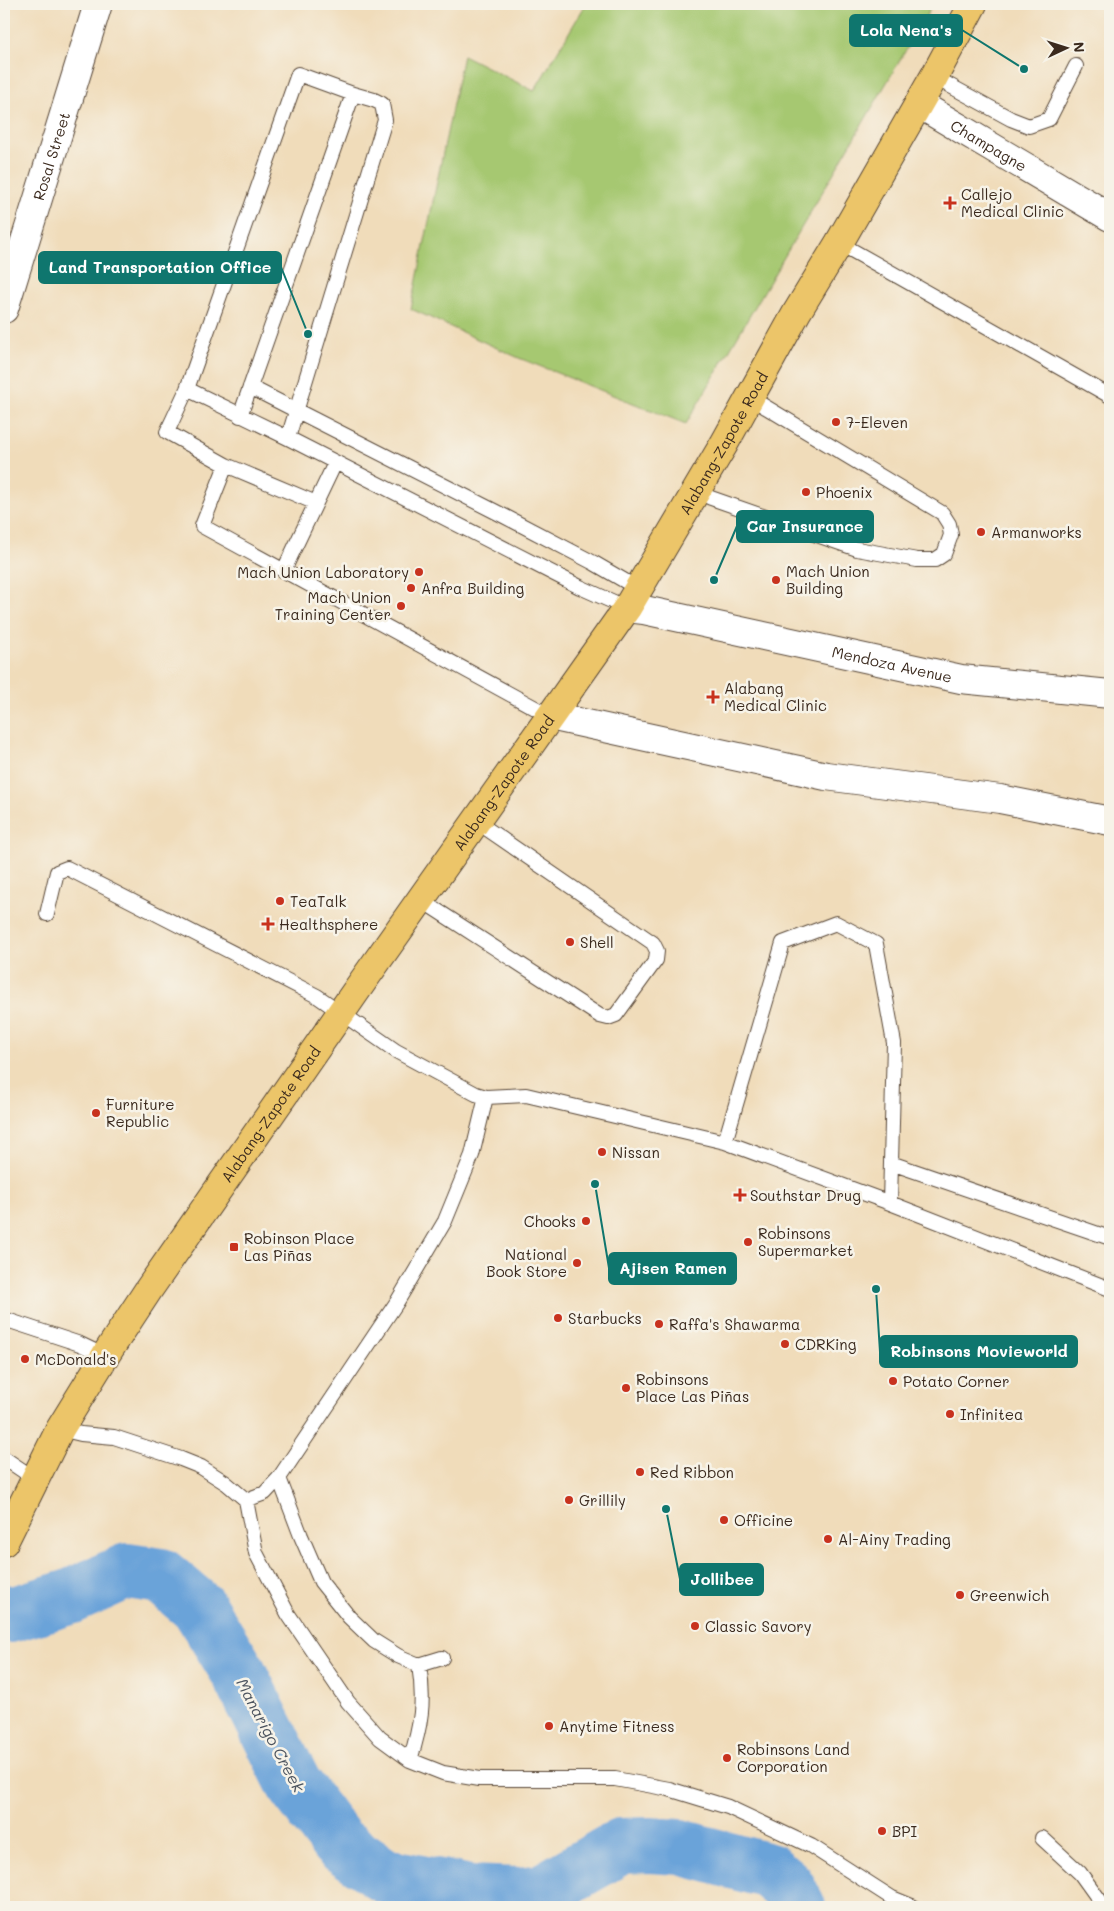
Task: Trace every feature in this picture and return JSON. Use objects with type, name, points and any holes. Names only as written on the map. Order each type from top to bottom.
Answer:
[{"type":"highway","name":"Alabang-Zapote Road","points":[[4,1542],[60,1429],[105,1356],[246,1149],[477,822],[632,598],[696,491],[797,312],[934,78],[973,4]]},
{"type":"street","name":"Rosal Street","points":[[4,308],[98,4]]},
{"type":"street","name":"Champagne","points":[[919,104],[1110,216]]},
{"type":"street","name":"Mendoza Avenue","points":[[632,598],[651,600],[678,618],[962,679],[1110,694]]},
{"type":"street","points":[[550,716],[826,776],[1000,799],[1110,821]]},
{"type":"lane","points":[[934,78],[1011,119],[1029,126],[1049,119],[1076,66]]},
{"type":"lane","points":[[288,438],[385,120],[382,104],[298,74],[187,389],[167,432],[226,465],[316,503]]},
{"type":"lane","points":[[240,416],[353,94]]},
{"type":"lane","points":[[839,243],[1110,396]]},
{"type":"lane","points":[[250,387],[594,563],[632,598]]},
{"type":"lane","points":[[187,389],[288,438],[580,587],[632,598]]},
{"type":"lane","points":[[696,491],[711,498],[857,549],[917,560],[936,560],[944,554],[951,535],[942,513],[749,396]]},
{"type":"lane","points":[[284,570],[335,463]]},
{"type":"lane","points":[[226,465],[202,526],[550,716]]},
{"type":"lane","points":[[421,900],[600,1016],[608,1018],[616,1015],[656,960],[657,951],[653,943],[477,822]]},
{"type":"lane","points":[[47,914],[57,872],[67,868],[317,996],[396,1051],[476,1094],[486,1097],[526,1095],[725,1142],[890,1203],[1110,1289]]},
{"type":"lane","points":[[725,1142],[783,943],[836,923],[876,944],[894,1043],[890,1203]]},
{"type":"lane","points":[[246,1500],[265,1493],[279,1478],[397,1302],[445,1221],[472,1155],[486,1097]]},
{"type":"lane","points":[[891,1163],[1110,1238]]},
{"type":"lane","points":[[4,1319],[80,1344],[105,1356]]},
{"type":"lane","points":[[60,1429],[81,1434],[114,1437],[181,1459],[201,1467],[226,1483],[246,1500],[256,1553],[288,1614],[348,1702],[380,1738],[410,1760],[443,1773],[479,1779],[615,1779],[669,1789],[728,1807],[811,1846],[892,1898],[914,1907]]},
{"type":"lane","points":[[4,1458],[35,1479]]},
{"type":"lane","points":[[279,1478],[321,1582],[349,1617],[374,1641],[419,1666],[442,1658]]},
{"type":"lane","points":[[410,1760],[419,1731],[422,1707],[422,1683],[419,1666]]},
{"type":"lane","points":[[1042,1838],[1080,1872],[1106,1904],[1088,1907]]},
{"type":"green space","points":[[586,4],[933,4],[686,424],[519,358],[411,309],[463,55],[534,91]]},
{"type":"waterway","name":"Manarigo Creek","points":[[4,1612],[10,1615],[70,1597],[127,1571],[161,1576],[199,1608],[239,1673],[294,1784],[338,1843],[386,1876],[470,1893],[519,1895],[542,1892],[621,1846],[680,1847],[769,1871],[787,1886],[798,1907]]},
{"type":"place","name":"Lola Nena's","points":[[1024,69]]},
{"type":"place","name":"Callejo Medical Clinic","points":[[950,203]]},
{"type":"place","name":"Land Transportation Office","points":[[308,334]]},
{"type":"place","name":"7-Eleven","points":[[836,422]]},
{"type":"place","name":"Phoenix","points":[[806,492]]},
{"type":"place","name":"Armanworks","points":[[981,532]]},
{"type":"place","name":"Mach Union Laboratory","points":[[419,572]]},
{"type":"place","name":"Car Insurance","points":[[714,580]]},
{"type":"place","name":"Mach Union Building","points":[[776,580]]},
{"type":"place","name":"Anfra Building","points":[[411,588]]},
{"type":"place","name":"Mach Union Training Center","points":[[401,606]]},
{"type":"place","name":"Alabang Medical Clinic","points":[[713,697]]},
{"type":"place","name":"TeaTalk","points":[[280,901]]},
{"type":"place","name":"Healthsphere","points":[[268,924]]},
{"type":"place","name":"Shell","points":[[570,942]]},
{"type":"place","name":"Furniture Republic","points":[[96,1113]]},
{"type":"place","name":"Nissan","points":[[602,1152]]},
{"type":"place","name":"Ajisen Ramen","points":[[595,1184]]},
{"type":"place","name":"Southstar Drug","points":[[740,1195]]},
{"type":"place","name":"Chooks","points":[[586,1221]]},
{"type":"place","name":"Robinsons Supermarket","points":[[748,1242]]},
{"type":"place","name":"Robinson Place Las Piñas","points":[[234,1247]]},
{"type":"place","name":"National Book Store","points":[[577,1263]]},
{"type":"place","name":"Robinsons Movieworld","points":[[876,1289]]},
{"type":"place","name":"Starbucks","points":[[558,1318]]},
{"type":"place","name":"Raffa's Shawarma","points":[[659,1324]]},
{"type":"place","name":"CDRKing","points":[[785,1344]]},
{"type":"place","name":"McDonald's","points":[[25,1359]]},
{"type":"place","name":"Potato Corner","points":[[893,1381]]},
{"type":"place","name":"Robinsons Place Las Piñas","points":[[626,1388]]},
{"type":"place","name":"Infinitea","points":[[950,1414]]},
{"type":"place","name":"Red Ribbon","points":[[640,1472]]},
{"type":"place","name":"Grillily","points":[[569,1500]]},
{"type":"place","name":"Jollibee","points":[[666,1509]]},
{"type":"place","name":"Officine","points":[[724,1520]]},
{"type":"place","name":"Al-Ainy Trading","points":[[828,1539]]},
{"type":"place","name":"Greenwich","points":[[960,1595]]},
{"type":"place","name":"Classic Savory","points":[[695,1626]]},
{"type":"place","name":"Anytime Fitness","points":[[549,1726]]},
{"type":"place","name":"Robinsons Land Corporation","points":[[727,1758]]},
{"type":"place","name":"BPI","points":[[882,1831]]}]
